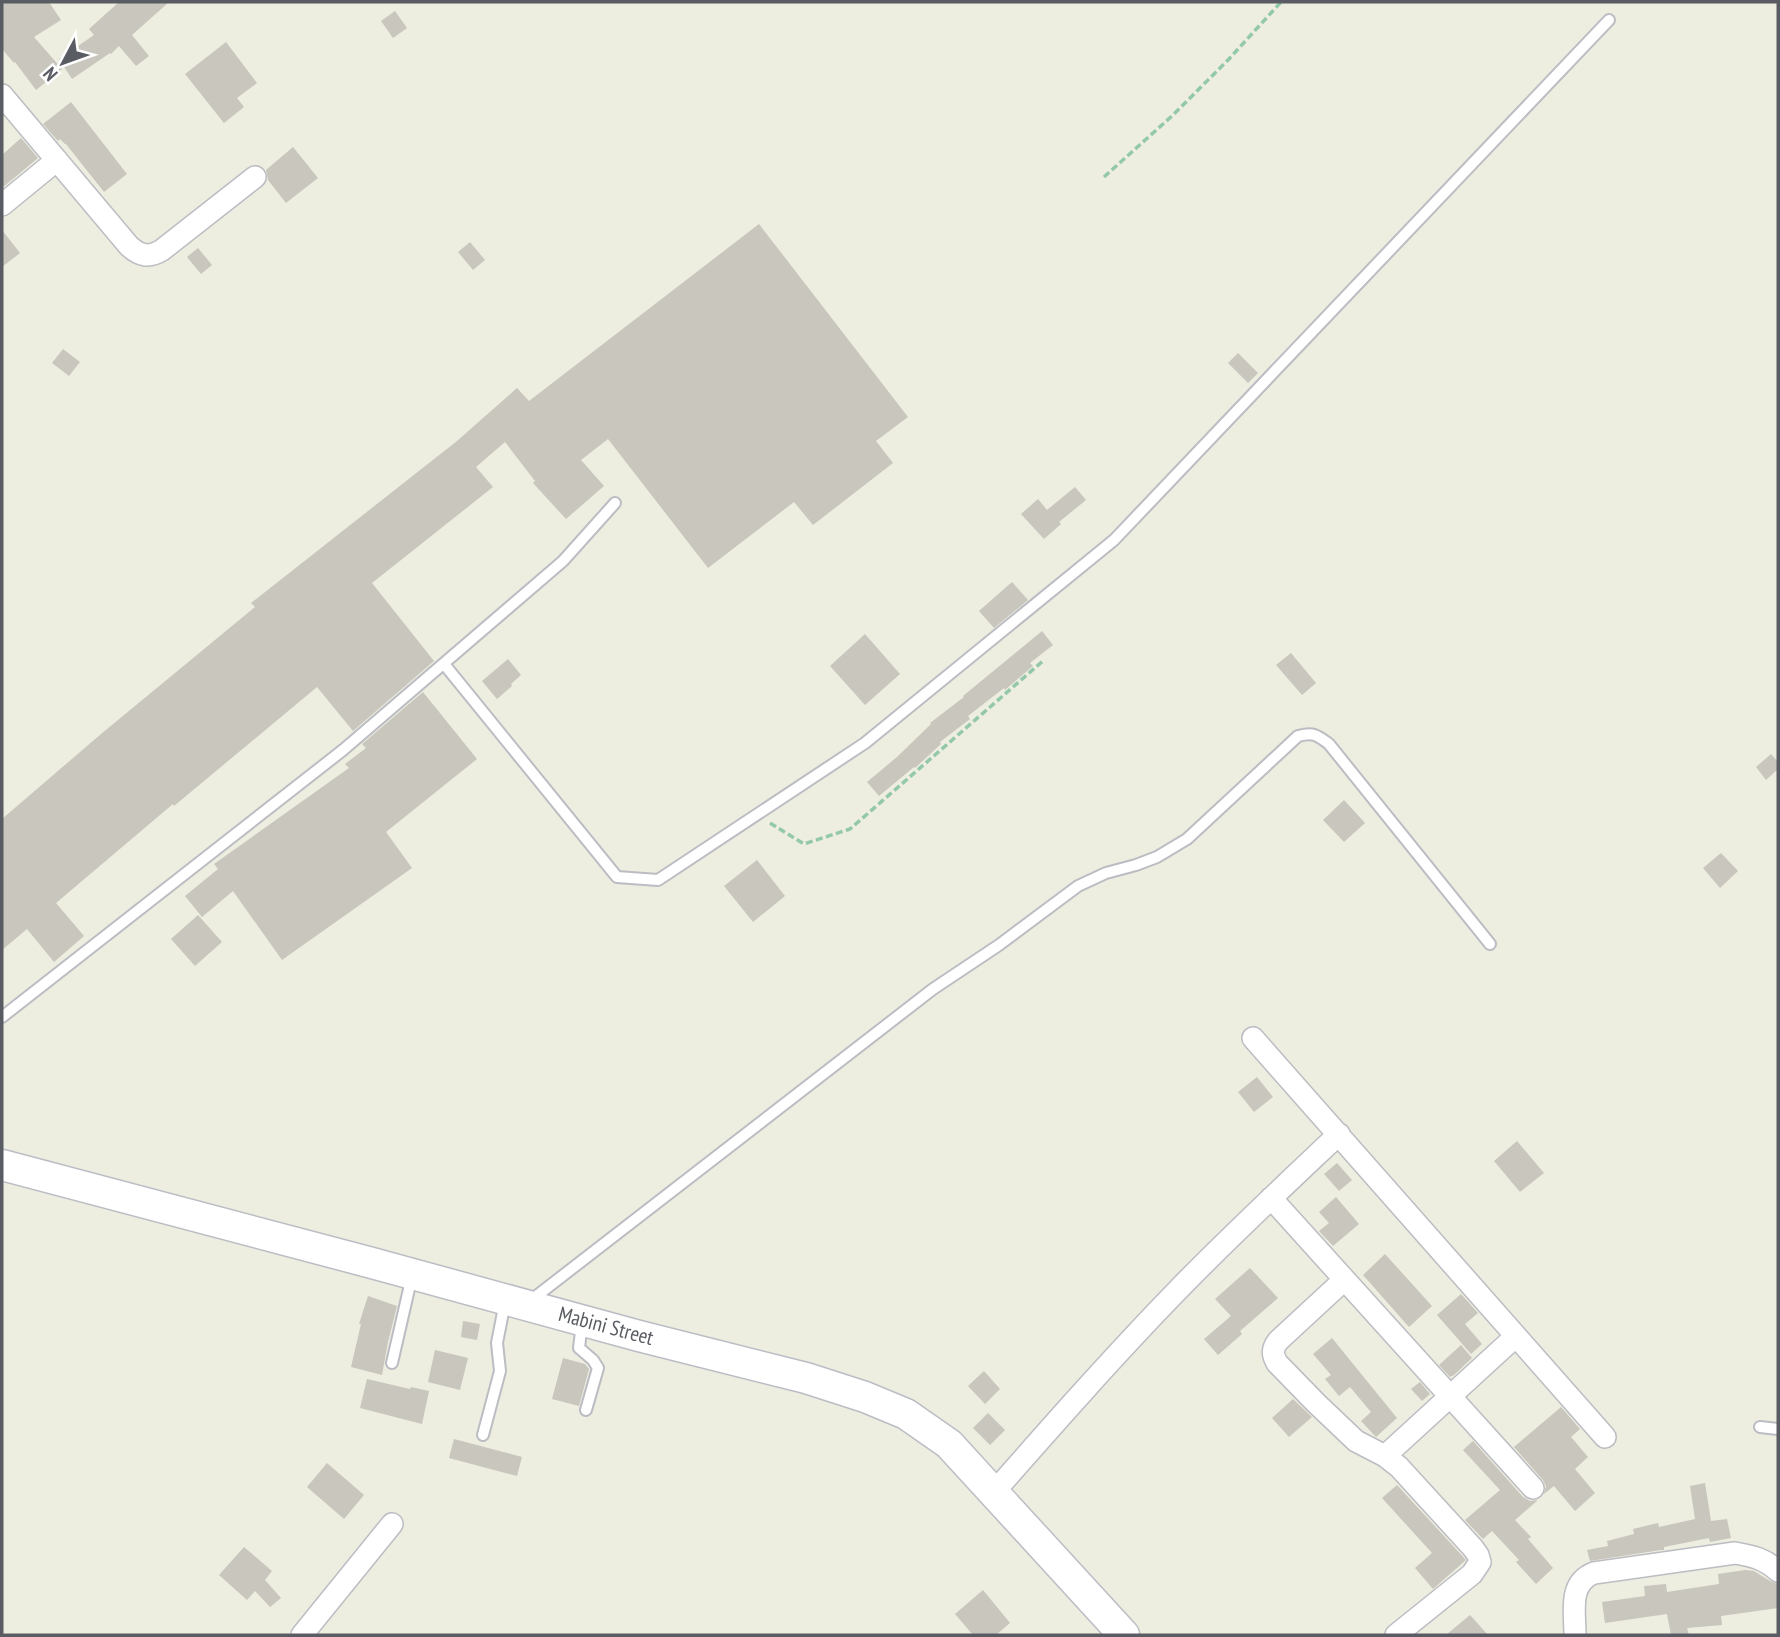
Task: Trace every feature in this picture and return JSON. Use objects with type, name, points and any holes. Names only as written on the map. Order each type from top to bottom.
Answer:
[{"type":"main road","name":"Mabini Street","points":[[2,1165],[806,1378],[865,1397],[906,1414],[949,1444],[1124,1635]]},
{"type":"street","points":[[2,95],[129,246],[145,256],[162,250],[255,177]]},
{"type":"street","points":[[2,205],[57,160]]},
{"type":"street","points":[[1253,1038],[1605,1437]]},
{"type":"street","points":[[995,1492],[1173,1295],[1339,1134]]},
{"type":"street","points":[[1271,1198],[1533,1488]]},
{"type":"street","points":[[1344,1280],[1278,1340],[1274,1346],[1274,1357],[1356,1441],[1385,1456],[1410,1478],[1474,1548],[1480,1562],[1472,1574],[1396,1635]]},
{"type":"street","points":[[1385,1456],[1516,1336]]},
{"type":"street","points":[[302,1635],[392,1524]]},
{"type":"street","points":[[1575,1635],[1577,1587],[1585,1577],[1594,1573],[1735,1553],[1767,1561],[1778,1571]]},
{"type":"lane","points":[[444,664],[617,877],[658,880],[865,743],[1114,540],[1609,20]]},
{"type":"lane","points":[[2,1017],[343,750],[563,561],[615,503]]},
{"type":"lane","points":[[483,1434],[500,1371],[497,1343],[516,1302],[933,989],[999,945],[1078,886],[1106,873],[1157,858],[1187,839],[1298,736],[1308,733],[1317,735],[1329,744],[1490,944]]},
{"type":"lane","points":[[392,1363],[413,1274]]},
{"type":"lane","points":[[582,1320],[579,1348],[598,1368],[586,1410]]},
{"type":"lane","points":[[1760,1427],[1778,1429]]},
{"type":"path","points":[[1104,177],[1173,115],[1281,2]]},
{"type":"path","points":[[756,815],[804,844],[850,829],[1044,660]]},
{"type":"building","points":[[2,2],[49,2],[61,20],[34,37],[62,69],[36,90],[2,49]]},
{"type":"building","points":[[119,2],[169,2],[132,35],[149,56],[136,66],[119,46],[72,79],[59,59],[94,35],[89,29]]},
{"type":"building","points":[[395,11],[407,28],[393,38],[381,21]]},
{"type":"building","points":[[226,42],[257,83],[237,98],[244,107],[224,123],[185,74]]},
{"type":"building","points":[[71,102],[127,174],[104,192],[66,144],[60,139],[58,141],[43,124]]},
{"type":"building","points":[[21,138],[38,158],[2,188],[2,155]]},
{"type":"building","points":[[293,147],[318,178],[286,203],[268,180],[266,170]]},
{"type":"building","points":[[759,224],[908,417],[876,441],[893,463],[813,525],[794,502],[708,568],[608,439],[581,460],[604,486],[566,519],[533,483],[535,481],[505,442],[476,467],[493,487],[372,583],[434,661],[353,731],[317,687],[56,903],[84,936],[54,962],[27,929],[2,950],[2,819],[255,607],[251,603],[457,441],[517,388],[529,401]]},
{"type":"building","points":[[2,230],[20,253],[2,267]]},
{"type":"building","points":[[470,242],[485,260],[473,270],[458,252]]},
{"type":"building","points":[[198,248],[212,265],[201,274],[187,257]]},
{"type":"building","points":[[63,349],[80,362],[69,376],[52,363]]},
{"type":"building","points":[[1238,353],[1258,373],[1248,383],[1228,363]]},
{"type":"building","points":[[1075,487],[1086,500],[1059,522],[1061,524],[1044,539],[1021,514],[1038,499],[1047,510]]},
{"type":"building","points":[[1012,582],[1028,600],[994,628],[979,611]]},
{"type":"building","points":[[1042,631],[1053,645],[1030,663],[1033,666],[968,716],[970,719],[879,796],[867,782],[897,757],[930,723]]},
{"type":"building","points":[[865,634],[900,674],[865,705],[830,666]]},
{"type":"building","points":[[1291,653],[1316,683],[1302,695],[1276,665]]},
{"type":"building","points":[[508,659],[521,675],[497,699],[482,681]]},
{"type":"building","points":[[423,692],[477,759],[386,832],[412,868],[282,960],[233,891],[202,917],[185,896],[218,869],[214,864],[349,768],[345,764],[366,748],[362,744]]},
{"type":"building","points":[[1771,754],[1778,762],[1778,769],[1766,780],[1756,767]]},
{"type":"building","points":[[1344,800],[1365,823],[1344,842],[1323,820]]},
{"type":"building","points":[[1721,853],[1738,871],[1720,888],[1703,868]]},
{"type":"building","points":[[757,860],[785,896],[753,922],[724,886]]},
{"type":"building","points":[[198,915],[222,942],[195,966],[171,939]]},
{"type":"building","points":[[1257,1077],[1273,1097],[1254,1112],[1238,1092]]},
{"type":"building","points":[[1517,1141],[1544,1173],[1520,1192],[1494,1161]]},
{"type":"building","points":[[1337,1163],[1352,1180],[1339,1191],[1324,1174]]},
{"type":"building","points":[[1336,1197],[1359,1224],[1333,1246],[1319,1231],[1329,1223],[1319,1212]]},
{"type":"building","points":[[1385,1254],[1432,1306],[1409,1327],[1363,1275]]},
{"type":"building","points":[[1250,1268],[1278,1298],[1240,1331],[1242,1334],[1218,1355],[1204,1339],[1231,1316],[1215,1299]]},
{"type":"building","points":[[1461,1294],[1478,1313],[1465,1324],[1482,1344],[1471,1354],[1437,1315]]},
{"type":"building","points":[[368,1296],[397,1306],[382,1375],[351,1367],[359,1324]]},
{"type":"building","points":[[463,1321],[480,1324],[477,1340],[461,1337]]},
{"type":"building","points":[[1332,1338],[1397,1418],[1376,1437],[1361,1421],[1371,1412],[1350,1387],[1339,1396],[1325,1379],[1331,1375],[1313,1354]]},
{"type":"building","points":[[1461,1345],[1472,1358],[1450,1377],[1439,1365]]},
{"type":"building","points":[[435,1350],[468,1358],[460,1390],[428,1382]]},
{"type":"building","points":[[563,1358],[585,1364],[589,1369],[579,1406],[552,1399]]},
{"type":"building","points":[[984,1371],[1000,1389],[985,1404],[968,1386]]},
{"type":"building","points":[[367,1379],[429,1391],[422,1424],[360,1408]]},
{"type":"building","points":[[1420,1382],[1430,1394],[1422,1401],[1411,1389]]},
{"type":"building","points":[[1293,1399],[1312,1417],[1289,1437],[1272,1418]]},
{"type":"building","points":[[1561,1407],[1580,1429],[1571,1437],[1588,1457],[1575,1469],[1595,1493],[1575,1511],[1554,1486],[1544,1494],[1546,1486],[1543,1480],[1514,1447]]},
{"type":"building","points":[[988,1413],[1005,1430],[990,1445],[973,1428]]},
{"type":"building","points":[[454,1439],[522,1457],[517,1476],[449,1458]]},
{"type":"building","points":[[1473,1441],[1523,1497],[1530,1501],[1538,1500],[1515,1520],[1553,1568],[1536,1584],[1516,1562],[1519,1560],[1492,1531],[1483,1539],[1465,1520],[1500,1490],[1463,1450]]},
{"type":"building","points":[[327,1463],[364,1495],[344,1519],[307,1487]]},
{"type":"building","points":[[1705,1483],[1711,1521],[1727,1519],[1731,1538],[1710,1542],[1709,1538],[1664,1547],[1664,1550],[1590,1561],[1587,1550],[1608,1546],[1607,1541],[1634,1534],[1633,1529],[1658,1523],[1659,1527],[1695,1519],[1690,1486]]},
{"type":"building","points":[[1397,1485],[1466,1560],[1433,1589],[1415,1568],[1432,1553],[1382,1498]]},
{"type":"building","points":[[244,1547],[272,1571],[265,1580],[281,1598],[270,1607],[255,1591],[247,1600],[219,1575]]},
{"type":"building","points":[[1754,1571],[1778,1584],[1778,1608],[1721,1616],[1722,1625],[1687,1628],[1689,1635],[1671,1635],[1667,1614],[1605,1623],[1602,1602],[1645,1596],[1644,1586],[1666,1584],[1667,1592],[1719,1584],[1718,1574]]},
{"type":"building","points":[[983,1590],[1010,1623],[996,1635],[973,1635],[955,1614]]},
{"type":"building","points":[[1470,1615],[1488,1635],[1446,1635]]}]
